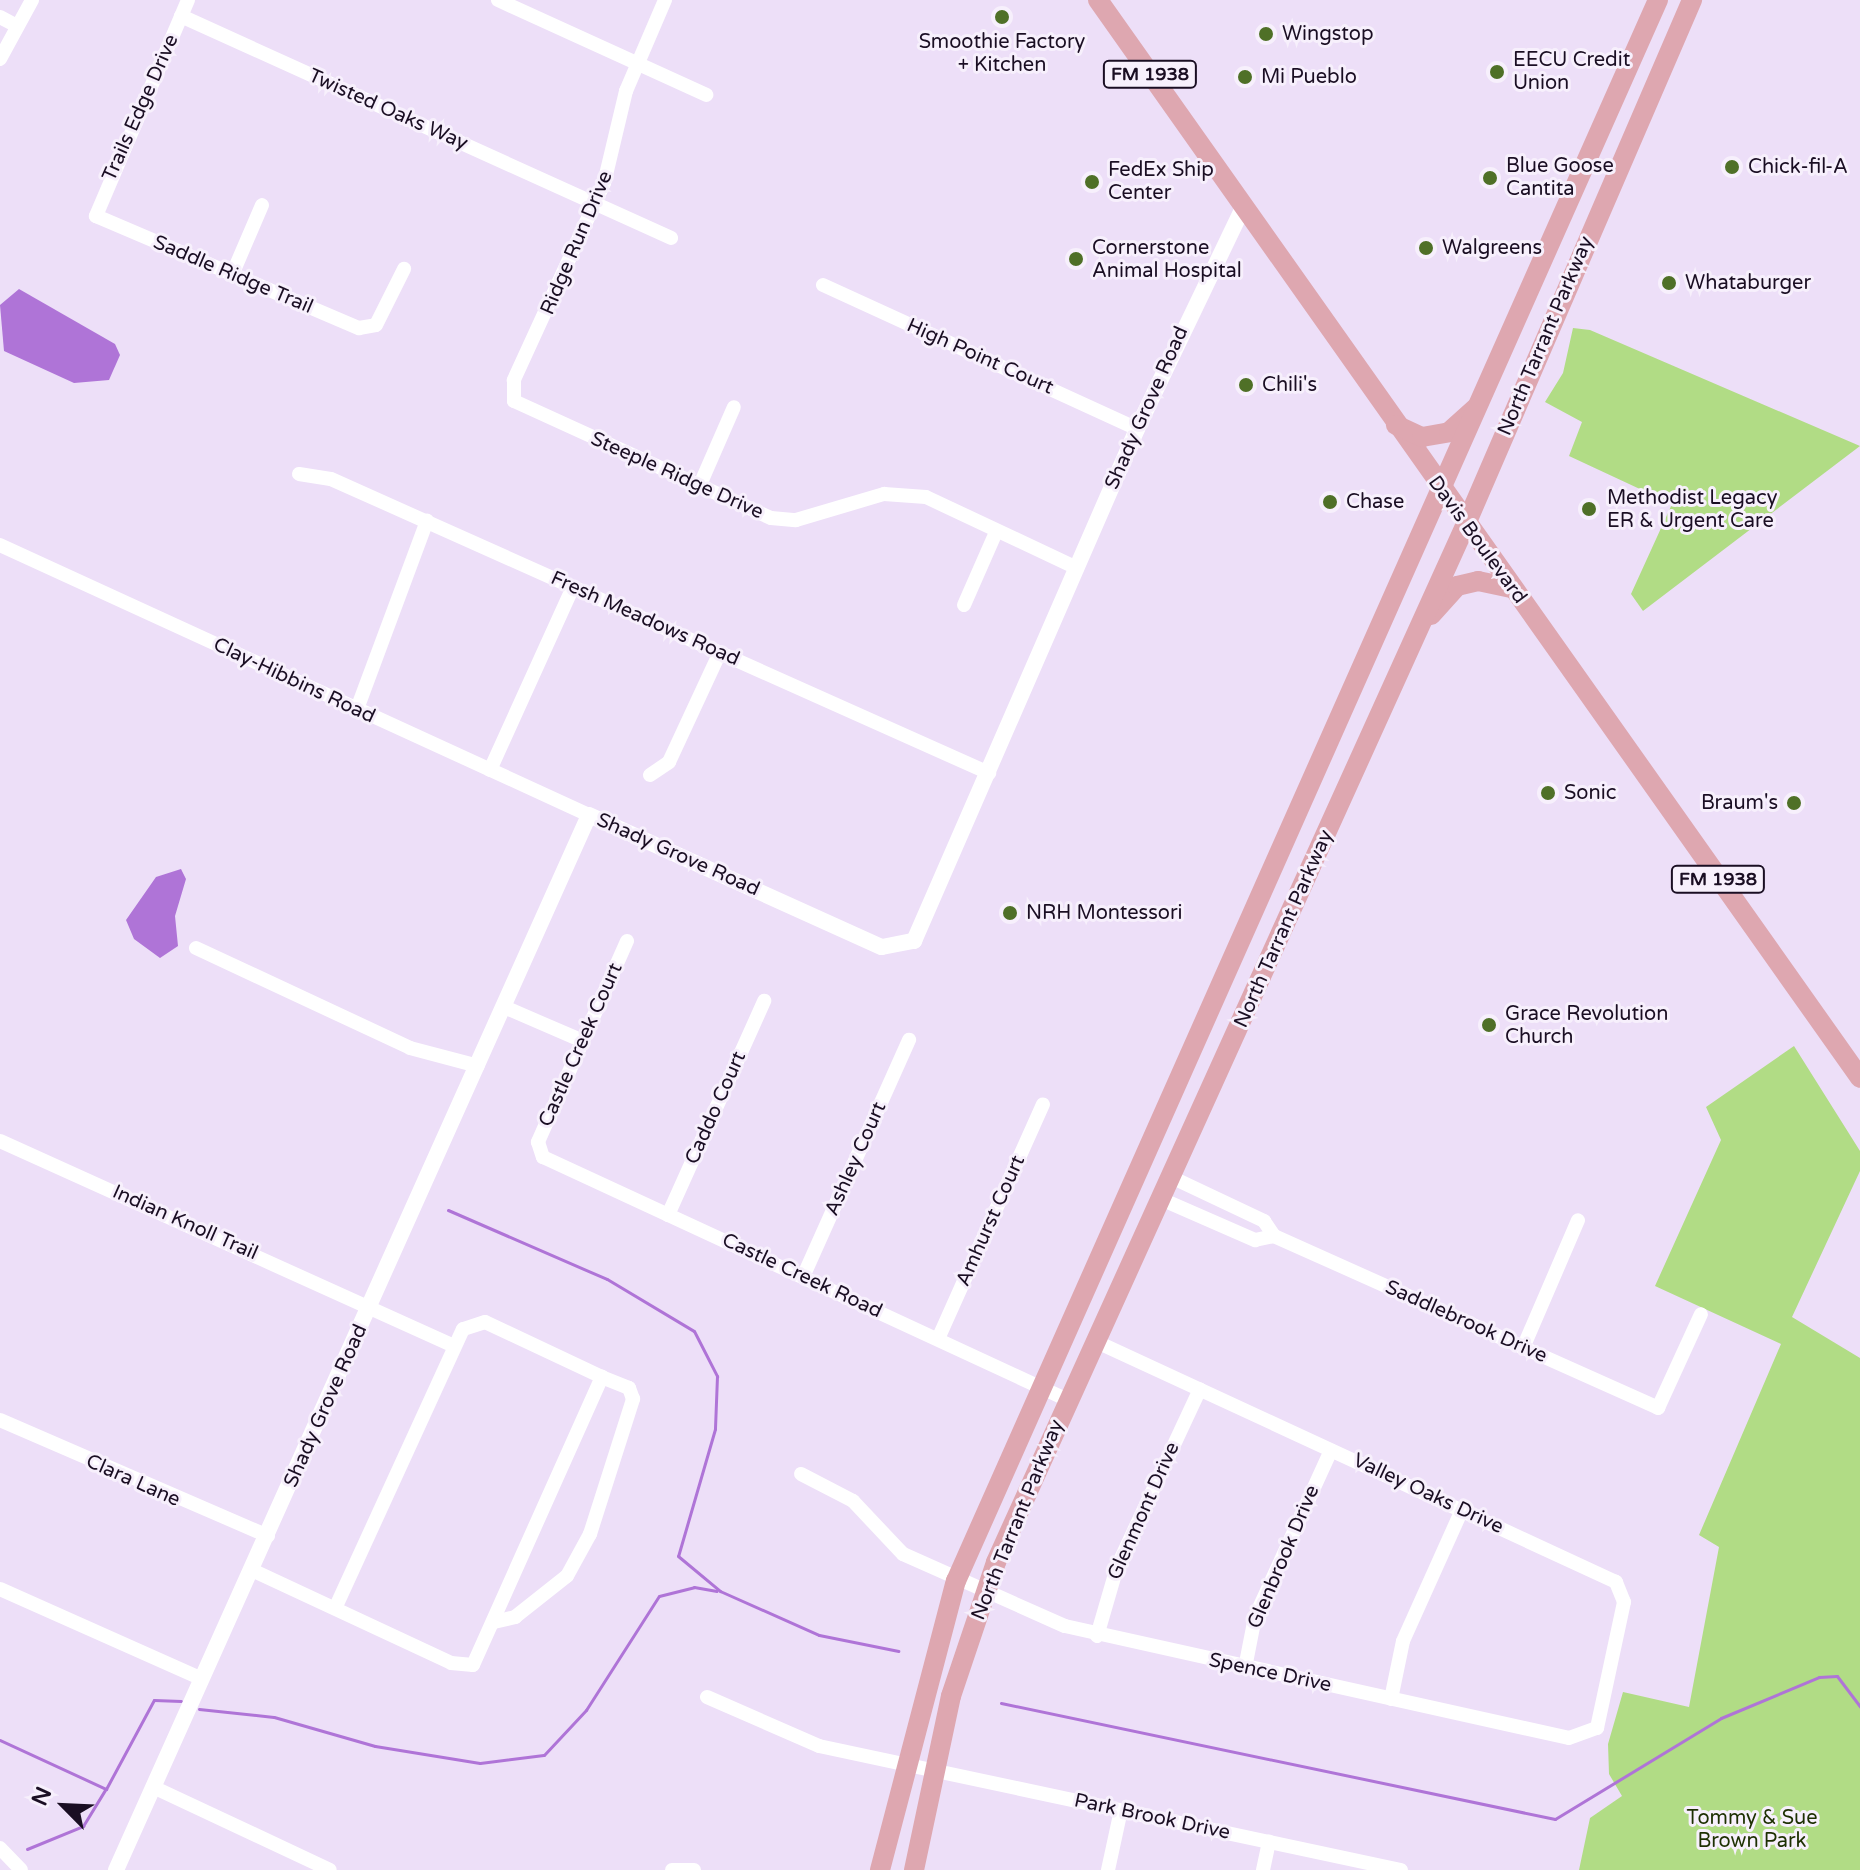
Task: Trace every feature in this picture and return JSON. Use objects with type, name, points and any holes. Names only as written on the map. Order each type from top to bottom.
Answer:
[{"type":"main road","name":"Davis Boulevard","points":[[1098,0],[1392,423],[1860,1078]]},
{"type":"main road","name":"North Tarrant Parkway","points":[[880,1870],[904,1762],[956,1581],[1040,1387],[1443,493],[1658,0]]},
{"type":"main road","name":"North Tarrant Parkway","points":[[914,1870],[934,1769],[985,1595],[1068,1400],[1259,987],[1466,524],[1692,0]]},
{"type":"main road","points":[[1643,33],[1671,46]]},
{"type":"main road","points":[[1392,423],[1422,437],[1449,432],[1482,403]]},
{"type":"main road","points":[[1418,630],[1457,586],[1478,581],[1512,588]]},
{"type":"main road","points":[[1227,972],[1259,987]]},
{"type":"main road","points":[[1095,1341],[1085,1313],[1113,1227]]},
{"type":"street","points":[[0,59],[32,0]]},
{"type":"street","name":"Trails Edge Drive","points":[[96,216],[188,0]]},
{"type":"street","points":[[498,0],[706,95]]},
{"type":"street","name":"Ridge Run Drive","points":[[512,393],[595,204],[637,63],[665,0]]},
{"type":"street","name":"Twisted Oaks Way","points":[[181,16],[671,238]]},
{"type":"street","points":[[0,17],[17,26]]},
{"type":"street","points":[[232,275],[262,205]]},
{"type":"street","name":"Shady Grove Road","points":[[116,1870],[589,815],[894,949],[921,929],[1137,429],[1243,208]]},
{"type":"street","name":"Saddle Ridge Trail","points":[[96,216],[232,275],[372,327],[404,269]]},
{"type":"street","name":"High Point Court","points":[[823,285],[1137,429]]},
{"type":"street","name":"Steeple Ridge Drive","points":[[512,393],[524,408],[748,510],[796,520],[876,495],[926,497],[1077,568]]},
{"type":"street","points":[[699,487],[734,407]]},
{"type":"street","name":"Fresh Meadows Road","points":[[299,474],[331,479],[989,773]]},
{"type":"street","points":[[357,709],[427,521]]},
{"type":"street","points":[[964,605],[996,532]]},
{"type":"street","name":"Clay-Hibbins Road","points":[[0,545],[589,815]]},
{"type":"street","points":[[490,770],[573,587]]},
{"type":"street","points":[[650,775],[669,762],[720,652]]},
{"type":"street","name":"Castle Creek Court","points":[[538,1150],[627,941]]},
{"type":"street","points":[[196,948],[410,1048],[478,1066]]},
{"type":"street","name":"Caddo Court","points":[[668,1215],[764,1001]]},
{"type":"street","points":[[504,1007],[583,1041]]},
{"type":"street","name":"Ashley Court","points":[[803,1277],[909,1040]]},
{"type":"street","name":"Amhurst Court","points":[[938,1339],[1043,1104]]},
{"type":"street","name":"Indian Knoll Trail","points":[[0,1141],[452,1345]]},
{"type":"street","name":"Castle Creek Road","points":[[538,1150],[668,1215],[1068,1400]]},
{"type":"street","name":"Saddlebrook Drive","points":[[1171,1177],[1264,1221],[1274,1236],[1658,1408],[1701,1314]]},
{"type":"street","name":"Saddlebrook Drive","points":[[1161,1199],[1255,1240],[1274,1236]]},
{"type":"street","points":[[1225,1227],[1235,1207]]},
{"type":"street","points":[[1523,1348],[1578,1220]]},
{"type":"street","points":[[335,1608],[452,1345],[463,1329],[485,1322],[629,1388],[633,1399],[590,1534],[556,1587],[515,1617],[494,1622]]},
{"type":"street","name":"Valley Oaks Drive","points":[[1095,1341],[1462,1510],[1623,1591],[1592,1733]]},
{"type":"street","points":[[252,1570],[460,1666],[473,1665],[602,1377]]},
{"type":"street","name":"Glenmont Drive","points":[[1097,1636],[1117,1567],[1200,1389]]},
{"type":"street","name":"Clara Lane","points":[[0,1420],[268,1536]]},
{"type":"street","name":"Glenbrook Drive","points":[[1245,1668],[1255,1617],[1331,1450]]},
{"type":"street","name":"Spence Drive","points":[[801,1474],[853,1501],[903,1554],[985,1595],[1097,1636],[1569,1738],[1592,1733]]},
{"type":"street","points":[[1391,1699],[1403,1641],[1462,1510]]},
{"type":"street","points":[[0,1589],[202,1679]]},
{"type":"street","name":"Park Brook Drive","points":[[707,1697],[819,1746],[1401,1870]]},
{"type":"street","points":[[153,1787],[330,1870]]},
{"type":"street","points":[[1108,1870],[1121,1810]]},
{"type":"street","points":[[1263,1870],[1269,1842]]},
{"type":"street","points":[[2,1855],[21,1870]]},
{"type":"street","points":[[672,1870],[694,1870]]},
{"type":"green space","points":[[1573,328],[1590,330],[1860,446],[1643,611],[1631,594],[1672,504],[1569,456],[1582,422],[1545,402],[1563,373]]},
{"type":"green space","name":"Tommy & Sue Brown Park","points":[[1794,1046],[1860,1151],[1860,1171],[1792,1317],[1860,1358],[1860,1870],[1579,1870],[1590,1818],[1622,1796],[1609,1774],[1608,1744],[1623,1692],[1689,1707],[1719,1547],[1699,1535],[1781,1344],[1655,1286],[1721,1140],[1706,1107]]},
{"type":"shaded area","points":[[19,289],[115,344],[120,355],[109,380],[74,383],[4,351],[0,305]]},
{"type":"shaded area","points":[[181,869],[186,879],[175,916],[178,946],[160,958],[134,939],[126,920],[156,877]]},
{"type":"waterway","points":[[448,1210],[607,1279],[694,1331],[717,1376],[715,1429],[678,1556],[720,1591],[819,1635],[898,1651]]},
{"type":"waterway","points":[[199,1709],[274,1717],[375,1746],[480,1763],[544,1755],[586,1710],[659,1596],[694,1587],[717,1591]]},
{"type":"waterway","points":[[1001,1703],[1555,1819],[1721,1718],[1819,1677],[1837,1676],[1860,1706]]},
{"type":"waterway","points":[[0,1740],[106,1789],[154,1700],[181,1701]]},
{"type":"waterway","points":[[27,1849],[83,1826],[105,1790]]},
{"type":"place","name":"Smoothie Factory + Kitchen","points":[[1002,17]]},
{"type":"place","name":"Wingstop","points":[[1266,34]]},
{"type":"place","name":"EECU Credit Union","points":[[1497,72]]},
{"type":"place","name":"Mi Pueblo","points":[[1245,77]]},
{"type":"place","name":"Chick-fil-A","points":[[1732,167]]},
{"type":"place","name":"Blue Goose Cantita","points":[[1490,178]]},
{"type":"place","name":"FedEx Ship Center","points":[[1092,182]]},
{"type":"place","name":"Walgreens","points":[[1426,248]]},
{"type":"place","name":"Cornerstone Animal Hospital","points":[[1076,259]]},
{"type":"place","name":"Whataburger","points":[[1669,283]]},
{"type":"place","name":"Chili's","points":[[1246,385]]},
{"type":"place","name":"Chase","points":[[1330,502]]},
{"type":"place","name":"Methodist Legacy ER & Urgent Care","points":[[1589,509]]},
{"type":"place","name":"Sonic","points":[[1548,793]]},
{"type":"place","name":"Braum's","points":[[1794,803]]},
{"type":"place","name":"NRH Montessori","points":[[1010,913]]},
{"type":"place","name":"Grace Revolution Church","points":[[1489,1025]]}]
